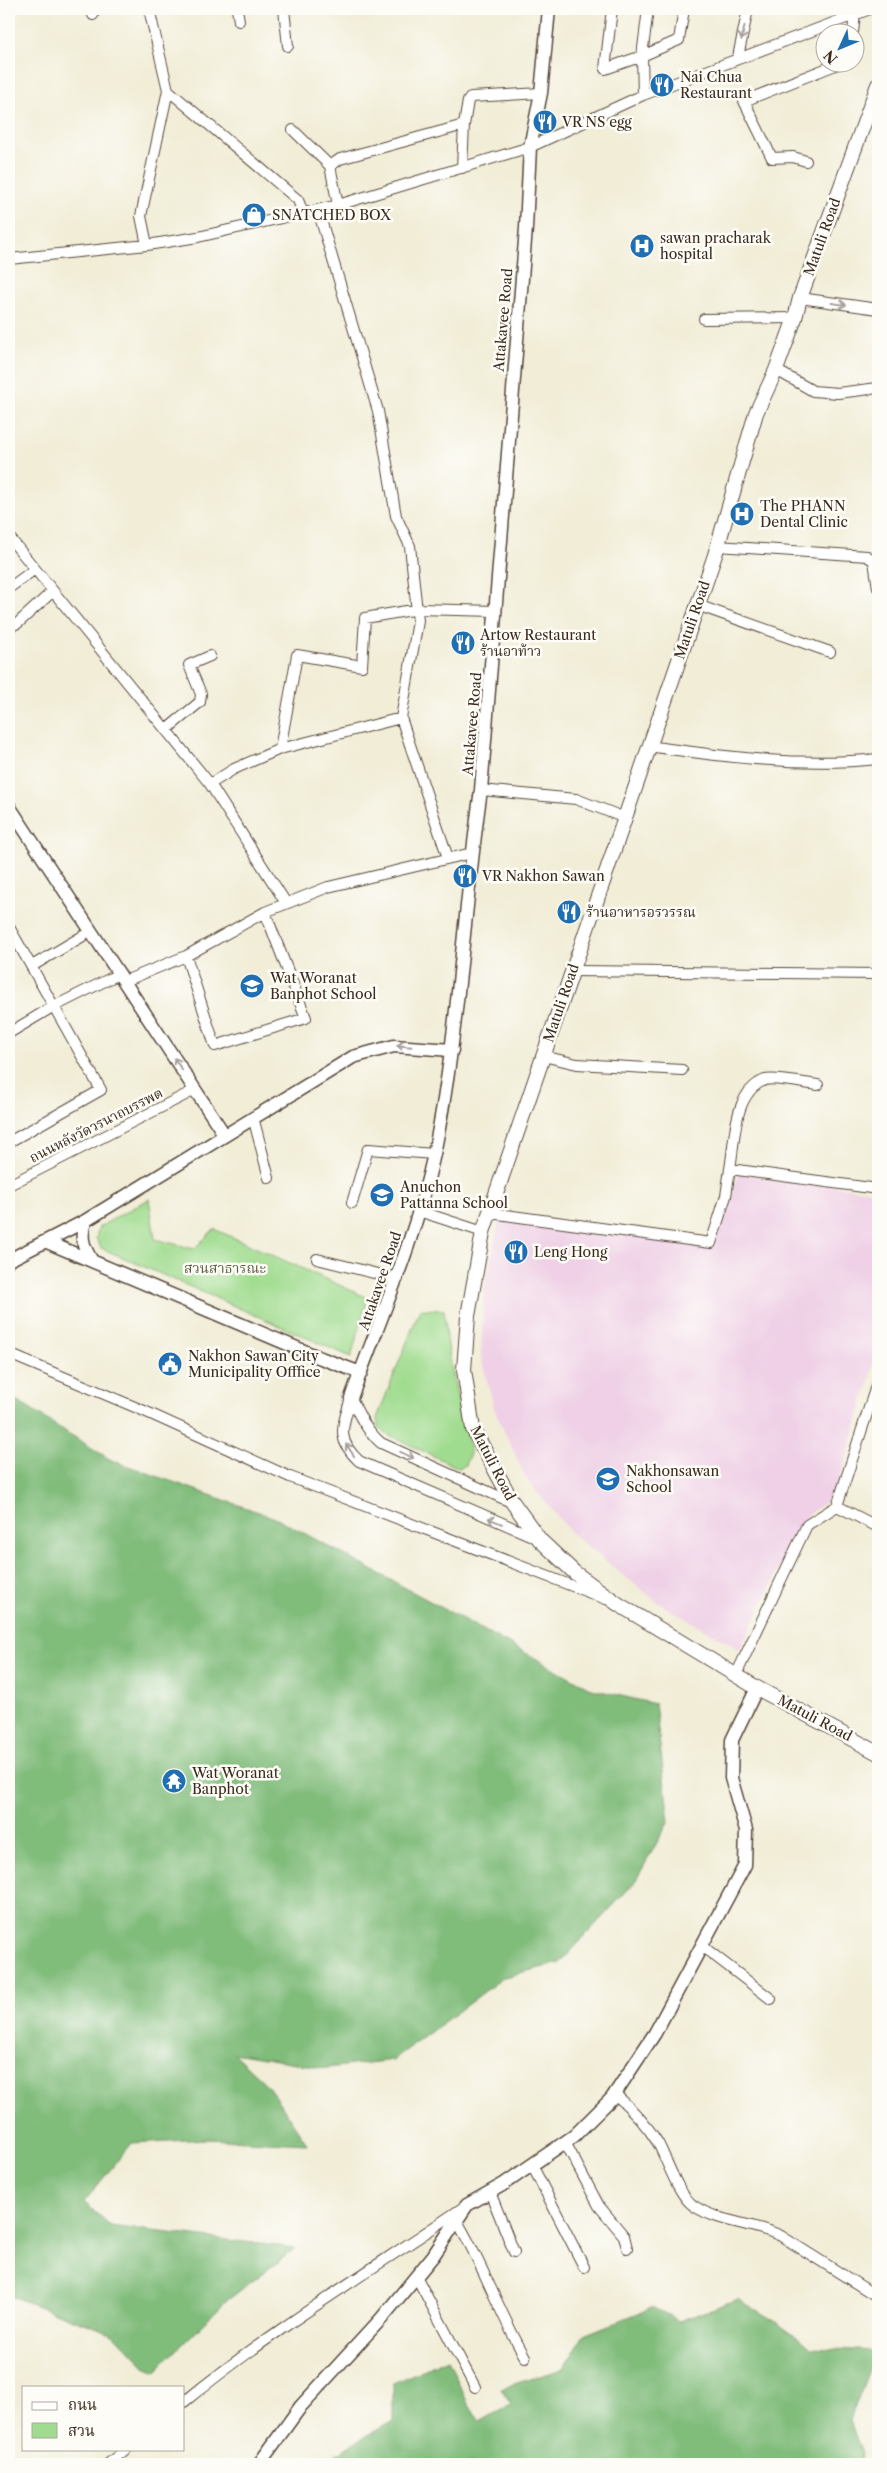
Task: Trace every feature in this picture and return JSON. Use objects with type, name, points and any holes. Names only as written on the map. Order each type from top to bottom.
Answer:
[{"type":"main road","name":"Matuli Road","points":[[878,85],[874,109],[800,298],[796,318],[776,370],[756,413],[717,546],[483,1232],[468,1316],[464,1370],[473,1429],[513,1504],[540,1540],[575,1573],[618,1604],[757,1688],[878,1753]]},
{"type":"street","points":[[147,245],[141,216],[168,90],[149,9]]},
{"type":"street","points":[[237,9],[239,21]]},
{"type":"street","points":[[284,9],[288,46]]},
{"type":"street","name":"Attakavee Road","points":[[352,1398],[398,1279],[419,1211],[434,1154],[452,1050],[472,853],[482,790],[526,228],[530,147],[541,93],[549,9]]},
{"type":"street","points":[[612,9],[605,69],[679,40],[684,9]]},
{"type":"street","points":[[643,95],[642,56],[648,9]]},
{"type":"street","points":[[738,57],[748,9]]},
{"type":"street","points":[[9,259],[147,245],[198,237],[338,205],[530,147],[643,95],[738,57],[870,9]]},
{"type":"street","points":[[854,22],[855,14]]},
{"type":"street","points":[[806,161],[793,157],[772,158],[744,101],[818,72]]},
{"type":"street","points":[[168,90],[298,200],[303,213]]},
{"type":"street","points":[[462,168],[464,125],[468,101],[471,97],[541,93]]},
{"type":"street","points":[[330,166],[340,159],[464,125]]},
{"type":"street","points":[[293,130],[330,166],[338,205]]},
{"type":"street","points":[[318,210],[378,411],[396,516],[410,546],[418,621],[402,718],[448,858]]},
{"type":"street","points":[[800,298],[878,309]]},
{"type":"street","points":[[704,319],[796,318]]},
{"type":"street","points":[[776,370],[813,391],[838,393],[878,388]]},
{"type":"street","points":[[9,537],[210,784],[286,903]]},
{"type":"street","points":[[717,546],[867,556],[874,561],[878,588]]},
{"type":"street","points":[[9,588],[35,569]]},
{"type":"street","points":[[9,627],[18,623],[52,591]]},
{"type":"street","points":[[697,605],[830,652]]},
{"type":"street","points":[[280,749],[297,655],[362,666],[365,618],[418,609],[496,611]]},
{"type":"street","points":[[166,730],[200,702],[202,694],[189,665],[210,656]]},
{"type":"street","points":[[210,784],[234,769],[280,749],[402,718]]},
{"type":"street","points":[[648,746],[728,757],[804,763],[844,763],[878,759]]},
{"type":"street","points":[[482,790],[576,799],[625,818]]},
{"type":"street","points":[[9,806],[224,1134]]},
{"type":"street","points":[[9,1033],[54,1006],[122,978],[186,956],[265,912],[286,903],[328,887],[472,853]]},
{"type":"street","points":[[186,956],[215,1046],[306,1018],[265,912]]},
{"type":"street","points":[[9,927],[101,1090],[9,1142]]},
{"type":"street","points":[[32,966],[83,936]]},
{"type":"street","points":[[572,970],[878,974]]},
{"type":"street","points":[[9,1260],[86,1221],[224,1134],[353,1057],[394,1046],[452,1050]]},
{"type":"street","points":[[543,1056],[577,1064],[682,1070]]},
{"type":"street","points":[[490,1213],[711,1242],[726,1196],[741,1105],[753,1088],[766,1080],[818,1085]]},
{"type":"street","name":"ถนนหลังวัดวรนาถบรรพต","points":[[9,1185],[195,1090]]},
{"type":"street","points":[[254,1117],[269,1178]]},
{"type":"street","points":[[352,1203],[368,1148],[434,1154]]},
{"type":"street","points":[[730,1169],[878,1189]]},
{"type":"street","points":[[419,1211],[483,1232]]},
{"type":"street","points":[[86,1221],[81,1235],[84,1248],[92,1261]]},
{"type":"street","points":[[47,1242],[318,1357],[361,1373]]},
{"type":"street","points":[[317,1259],[398,1279]]},
{"type":"street","points":[[9,1354],[142,1410],[298,1480],[618,1604]]},
{"type":"street","points":[[736,1675],[807,1525],[838,1506],[878,1381]]},
{"type":"street","points":[[352,1398],[362,1421],[371,1434],[381,1443],[513,1504]]},
{"type":"street","points":[[352,1398],[342,1428],[342,1436],[358,1461],[540,1540]]},
{"type":"street","points":[[838,1506],[878,1527]]},
{"type":"street","points":[[185,2401],[212,2379],[321,2303],[565,2142],[615,2094],[654,2033],[745,1865],[746,1830],[731,1778],[732,1740],[757,1688]]},
{"type":"street","points":[[702,1946],[771,1999]]},
{"type":"street","points":[[615,2094],[637,2116],[657,2142],[685,2196],[693,2205],[706,2212],[768,2230],[878,2297]]},
{"type":"street","points":[[565,2142],[600,2206],[624,2236],[627,2248]]},
{"type":"street","points":[[532,2165],[584,2267]]},
{"type":"street","points":[[490,2192],[514,2252]]},
{"type":"street","points":[[259,2464],[301,2406],[381,2319],[433,2256],[467,2205]]},
{"type":"street","points":[[457,2221],[468,2239],[482,2273],[525,2357]]},
{"type":"street","points":[[416,2276],[474,2387]]},
{"type":"street","points":[[108,2464],[125,2450]]},
{"type":"shaded area","points":[[739,1173],[878,1192],[878,1328],[871,1376],[835,1495],[806,1516],[740,1649],[660,1604],[574,1536],[527,1480],[495,1411],[481,1357],[484,1289],[500,1218],[714,1245]]},
{"type":"green space","name":"สวนสาธารณะ","points":[[149,1199],[155,1239],[194,1249],[214,1229],[368,1298],[351,1357],[101,1248],[96,1238],[99,1227]]},
{"type":"green space","points":[[420,1309],[444,1310],[454,1381],[471,1451],[465,1465],[459,1468],[384,1433],[378,1427],[377,1418]]},
{"type":"green space","points":[[9,1396],[111,1460],[278,1519],[592,1689],[655,1704],[669,1821],[635,1882],[560,1963],[504,1977],[393,2060],[327,2068],[233,2053],[268,2086],[307,2144],[207,2139],[132,2143],[84,2202],[110,2226],[296,2248],[225,2302],[156,2371],[145,2366],[114,2334],[11,2296],[9,2299]]},
{"type":"green space","points":[[738,2299],[773,2320],[812,2348],[876,2351],[850,2420],[862,2453],[858,2464],[318,2464],[393,2421],[393,2383],[448,2359],[464,2396],[480,2422],[511,2404],[501,2388],[563,2369],[584,2335],[653,2307],[679,2321]]},
{"type":"place","name":"Nai Chua Restaurant","points":[[662,85]]},
{"type":"place","name":"VR NS egg","points":[[545,122]]},
{"type":"place","name":"SNATCHED BOX","points":[[254,215]]},
{"type":"place","name":"sawan pracharak hospital","points":[[642,246]]},
{"type":"place","name":"The PHANN Dental Clinic","points":[[742,514]]},
{"type":"place","name":"Artow Restaurant ร้านอาท้าว","points":[[463,643]]},
{"type":"place","name":"VR Nakhon Sawan","points":[[465,876]]},
{"type":"place","name":"ร้านอาหารอรวรรณ","points":[[569,912]]},
{"type":"place","name":"Wat Woranat Banphot School","points":[[252,986]]},
{"type":"place","name":"Anuchon Pattanna School","points":[[382,1195]]},
{"type":"place","name":"Leng Hong","points":[[516,1252]]},
{"type":"place","name":"Nakhon Sawan City Municipality Offfice","points":[[170,1364]]},
{"type":"place","name":"Nakhonsawan School","points":[[608,1479]]},
{"type":"place","name":"Wat Woranat Banphot","points":[[174,1781]]}]
